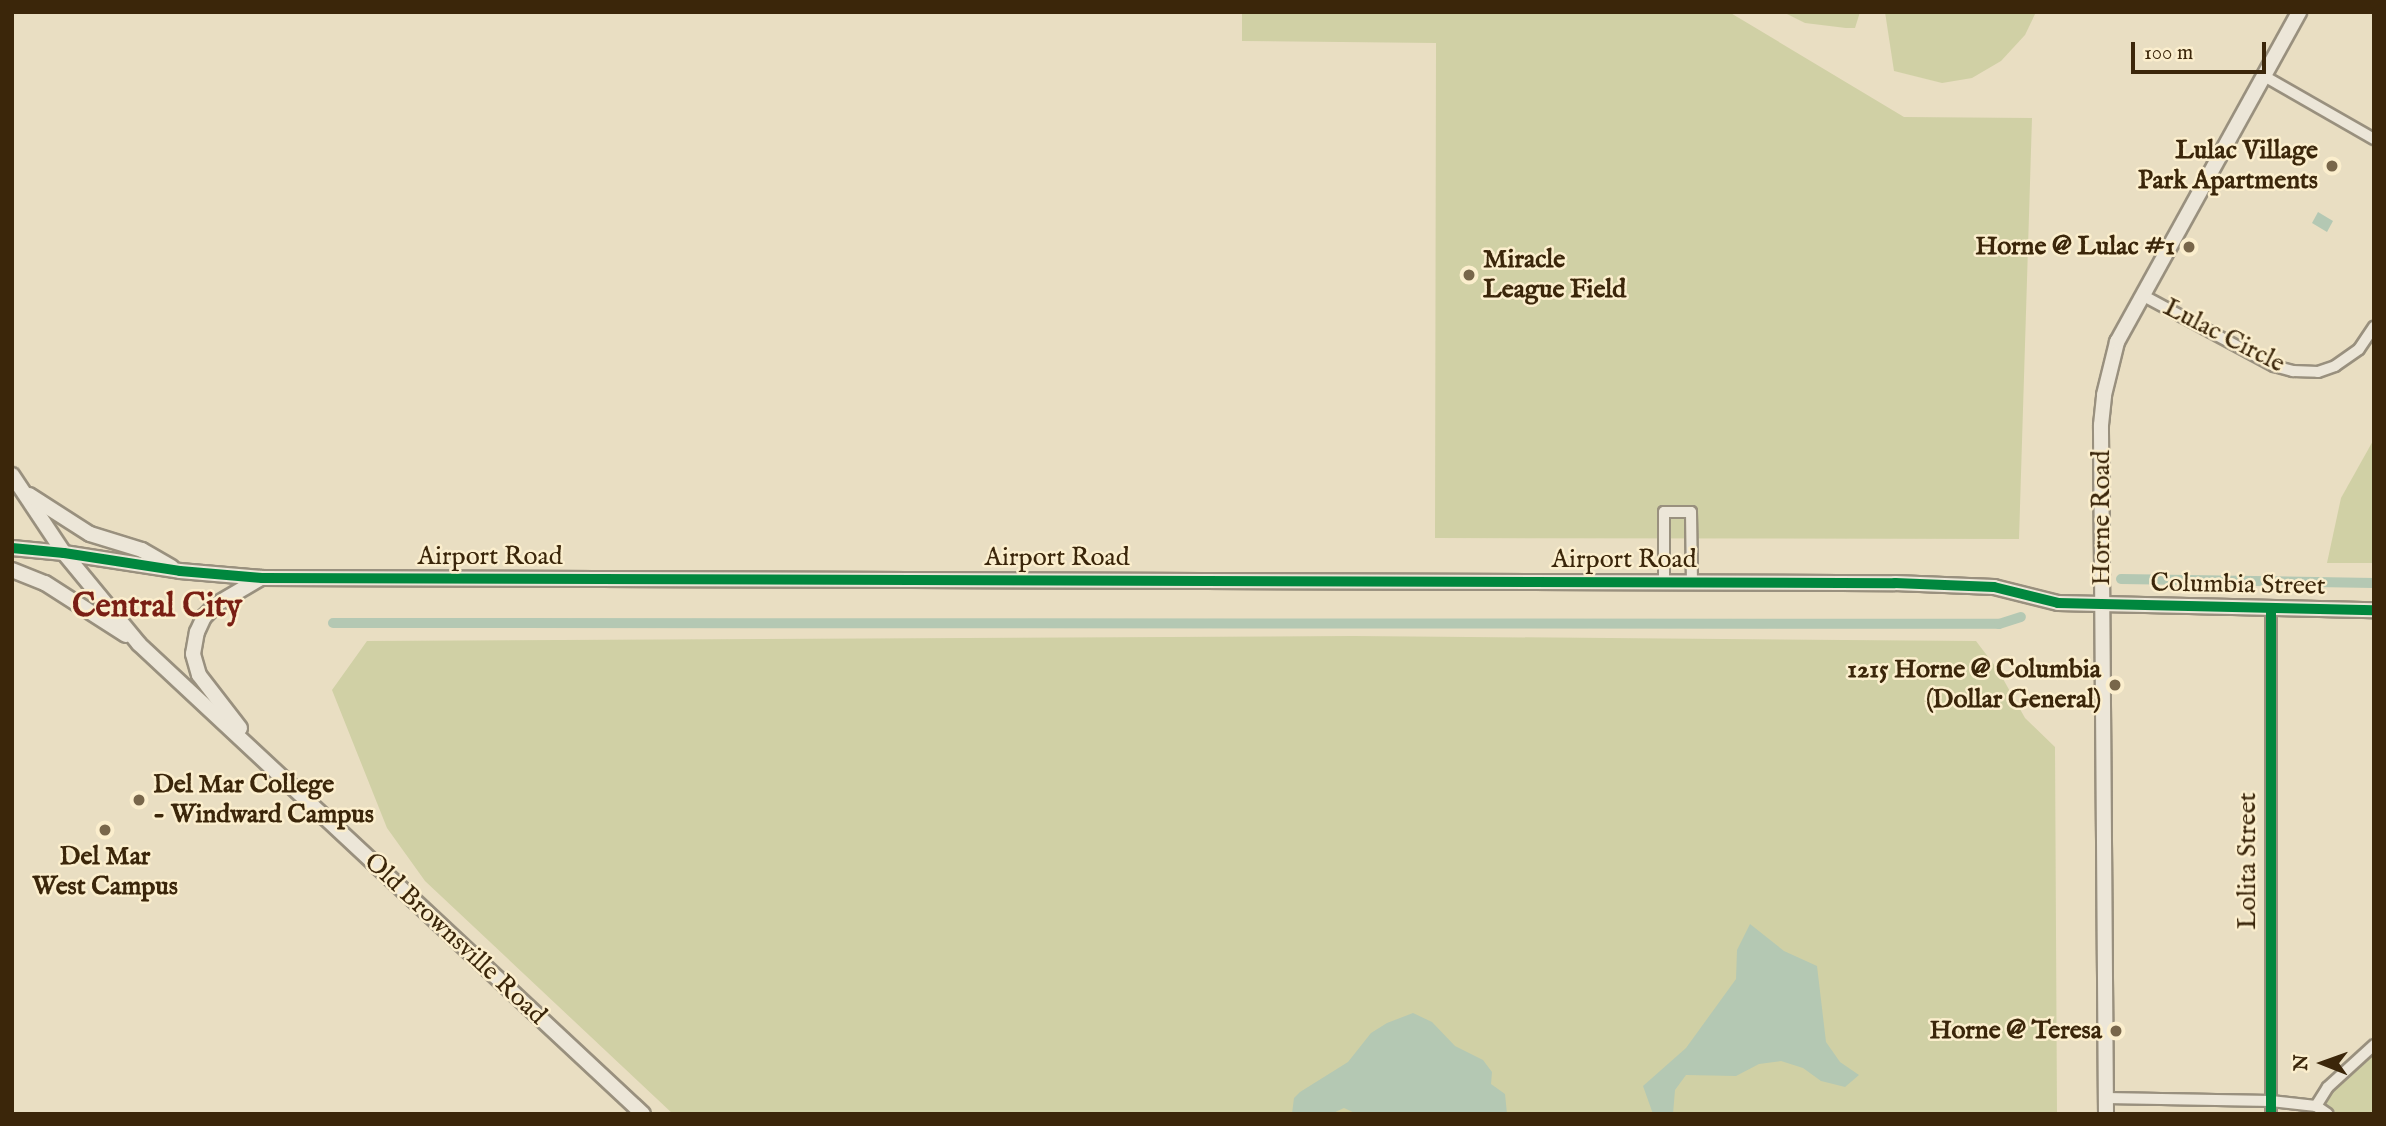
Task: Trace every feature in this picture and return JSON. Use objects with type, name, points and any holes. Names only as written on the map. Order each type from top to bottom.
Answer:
[{"type":"main road","name":"Horne Road","points":[[2106,1114],[2102,606],[2104,395],[2117,342],[2299,12]]},
{"type":"main road","name":"Old Brownsville Road","points":[[15,483],[64,552],[139,644],[643,1114]]},
{"type":"main road","points":[[15,483],[90,534],[142,550],[180,571]]},
{"type":"main road","name":"Airport Road","points":[[12,548],[64,552],[180,571],[262,578],[1956,584],[1994,587],[2058,603],[2102,606]]},
{"type":"main road","points":[[12,570],[45,583],[139,644]]},
{"type":"main road","points":[[262,578],[217,604],[204,617],[197,632],[193,654],[199,675],[264,760]]},
{"type":"main road","name":"Columbia Street","points":[[2102,606],[2374,610]]},
{"type":"street","points":[[2264,76],[2374,139]]},
{"type":"street","name":"Lulac Circle","points":[[2142,295],[2273,366],[2293,371],[2318,372],[2335,366],[2360,349],[2374,327]]},
{"type":"street","points":[[1664,583],[1664,512],[1691,512],[1692,582]]},
{"type":"street","name":"Lolita Street","points":[[2271,608],[2271,1114]]},
{"type":"street","points":[[2316,1106],[2328,1087],[2374,1045]]},
{"type":"street","points":[[2106,1098],[2271,1101],[2316,1106],[2328,1114]]},
{"type":"green space","points":[[1242,12],[1729,12],[1904,117],[2032,118],[2019,539],[1435,538],[1436,43],[1242,41]]},
{"type":"green space","points":[[1783,12],[1860,12],[1855,28],[1846,28],[1805,23]]},
{"type":"green space","points":[[1885,12],[2036,12],[2025,35],[2001,61],[1972,78],[1942,83],[1894,71]]},
{"type":"green space","points":[[2374,439],[2374,563],[2327,563],[2341,498]]},
{"type":"green space","points":[[1353,636],[1976,641],[1998,670],[2025,718],[2055,747],[2057,1114],[673,1114],[425,881],[387,828],[332,690],[367,641]]},
{"type":"green space","points":[[2374,1051],[2374,1114],[2338,1114],[2328,1108],[2326,1101],[2335,1088]]},
{"type":"shaded area","points":[[2318,212],[2333,221],[2327,232],[2312,223]]},
{"type":"shaded area","points":[[1750,924],[1784,951],[1817,966],[1826,1042],[1840,1062],[1859,1075],[1845,1087],[1821,1081],[1803,1068],[1781,1061],[1759,1064],[1736,1076],[1686,1075],[1675,1090],[1673,1114],[1653,1114],[1643,1086],[1686,1048],[1736,979],[1737,950]]},
{"type":"shaded area","points":[[1413,1013],[1432,1022],[1455,1046],[1483,1060],[1492,1072],[1491,1084],[1505,1094],[1507,1114],[1357,1114],[1344,1108],[1331,1114],[1292,1114],[1294,1098],[1300,1092],[1348,1062],[1371,1033],[1387,1023]]},
{"type":"waterway","points":[[2121,579],[2374,583]]},
{"type":"waterway","points":[[333,623],[1999,624],[2021,617]]},
{"type":"cycle path","points":[[12,548],[180,571],[262,578],[1895,583],[1994,587],[2058,603],[2374,610]]},
{"type":"cycle path","points":[[2271,608],[2271,1114]]},
{"type":"place","name":"Lulac Village Park Apartments","points":[[2332,166]]},
{"type":"place","name":"Horne @ Lulac #1","points":[[2189,247]]},
{"type":"place","name":"Miracle League Field","points":[[1469,275]]},
{"type":"place","name":"1215 Horne @ Columbia (Dollar General)","points":[[2115,685]]},
{"type":"place","name":"Del Mar College - Windward Campus","points":[[139,800]]},
{"type":"place","name":"Del Mar West Campus","points":[[105,830]]},
{"type":"place","name":"Horne @ Teresa","points":[[2116,1031]]},
{"type":"district","name":"Central City","points":[[157,608]]}]
